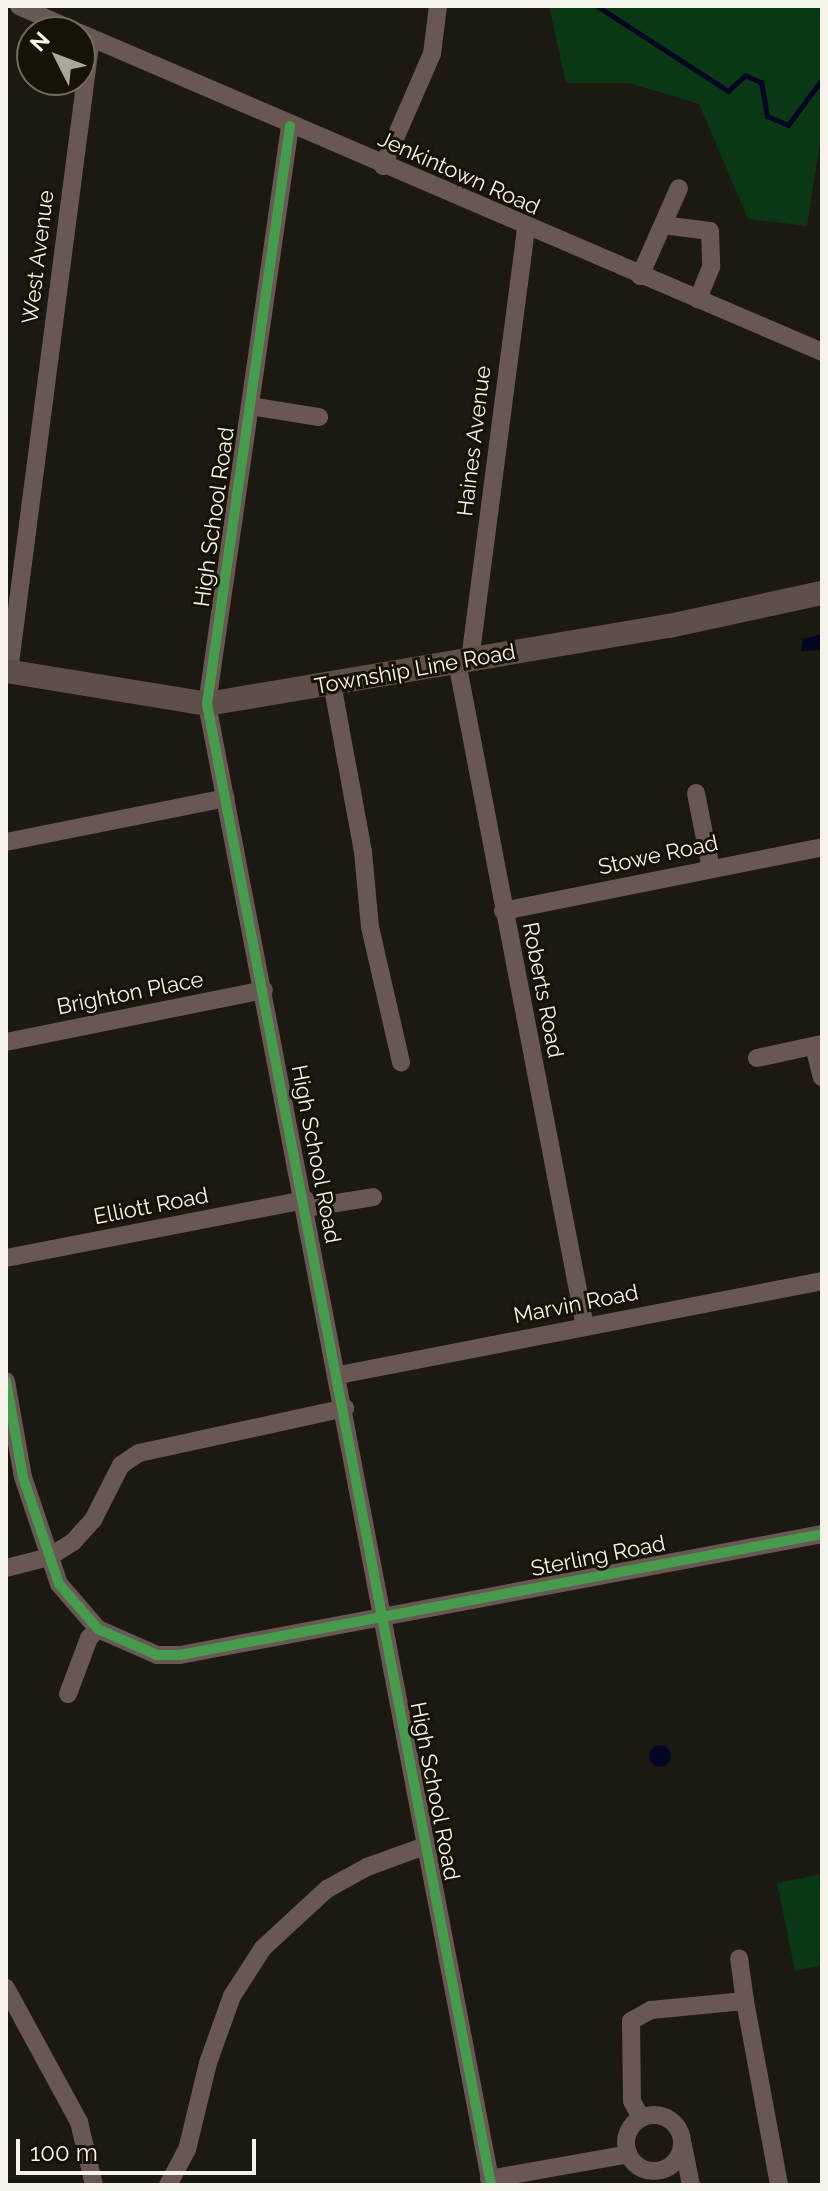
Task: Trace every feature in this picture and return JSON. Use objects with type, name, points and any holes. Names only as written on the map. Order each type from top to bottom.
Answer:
[{"type":"main road","name":"Township Line Road","points":[[8,671],[207,704],[464,661],[822,593]]},
{"type":"street","name":"Jenkintown Road","points":[[19,6],[41,16]]},
{"type":"street","points":[[383,166],[432,54],[438,6]]},
{"type":"street","name":"Jenkintown Road","points":[[96,41],[526,229],[822,352]]},
{"type":"street","name":"West Avenue","points":[[8,671],[13,589],[75,96]]},
{"type":"street","name":"High School Road","points":[[290,126],[207,704],[339,1375],[490,2182]]},
{"type":"street","points":[[640,276],[679,188]]},
{"type":"street","points":[[663,225],[710,231],[711,267],[698,300]]},
{"type":"street","name":"Haines Avenue","points":[[464,661],[526,229]]},
{"type":"street","points":[[250,406],[319,417]]},
{"type":"street","name":"Roberts Road","points":[[464,661],[503,911],[585,1327]]},
{"type":"street","points":[[332,683],[363,852],[370,927],[401,1062]]},
{"type":"street","points":[[696,793],[711,869]]},
{"type":"street","points":[[6,842],[226,798]]},
{"type":"street","name":"Stowe Road","points":[[503,911],[822,847]]},
{"type":"street","name":"Brighton Place","points":[[6,1042],[264,990]]},
{"type":"street","points":[[757,1058],[818,1045],[822,1077]]},
{"type":"street","name":"Elliott Road","points":[[6,1258],[305,1204],[373,1197]]},
{"type":"street","name":"Marvin Road","points":[[339,1375],[822,1281]]},
{"type":"street","points":[[6,1381],[23,1477],[59,1584],[98,1629],[89,1638],[68,1694]]},
{"type":"street","points":[[6,1568],[49,1557],[73,1542],[93,1520],[110,1481],[139,1453],[345,1408]]},
{"type":"street","name":"Sterling Road","points":[[98,1629],[157,1655],[180,1655],[822,1534]]},
{"type":"street","points":[[168,2185],[187,2150],[208,2063],[232,1996],[263,1948],[327,1889],[367,1867],[425,1846]]},
{"type":"street","points":[[739,1958],[779,2185]]},
{"type":"street","points":[[6,1988],[79,2122],[94,2185]]},
{"type":"street","points":[[641,2118],[632,2101],[631,2021],[651,2010],[745,2001]]},
{"type":"street","points":[[641,2118],[669,2118],[683,2143],[691,2185]]},
{"type":"street","points":[[641,2118],[627,2137],[629,2154],[641,2168],[660,2170],[676,2161],[683,2143]]},
{"type":"street","points":[[490,2182],[629,2154]]},
{"type":"green space","points":[[549,6],[822,6],[822,131],[807,226],[748,219],[699,104],[629,83],[566,83]]},
{"type":"green space","points":[[822,1874],[822,1965],[795,1971],[777,1883]]},
{"type":"water","points":[[822,634],[822,650],[801,651],[803,639]]},
{"type":"water","points":[[660,1745],[671,1756],[660,1767],[649,1756]]},
{"type":"waterway","points":[[597,6],[728,91],[745,75],[761,82],[767,116],[788,125],[822,79]]},
{"type":"cycle path","points":[[290,126],[207,704],[491,2185]]},
{"type":"cycle path","points":[[6,1381],[23,1477],[59,1584],[98,1629],[157,1655],[180,1655],[822,1534]]}]
